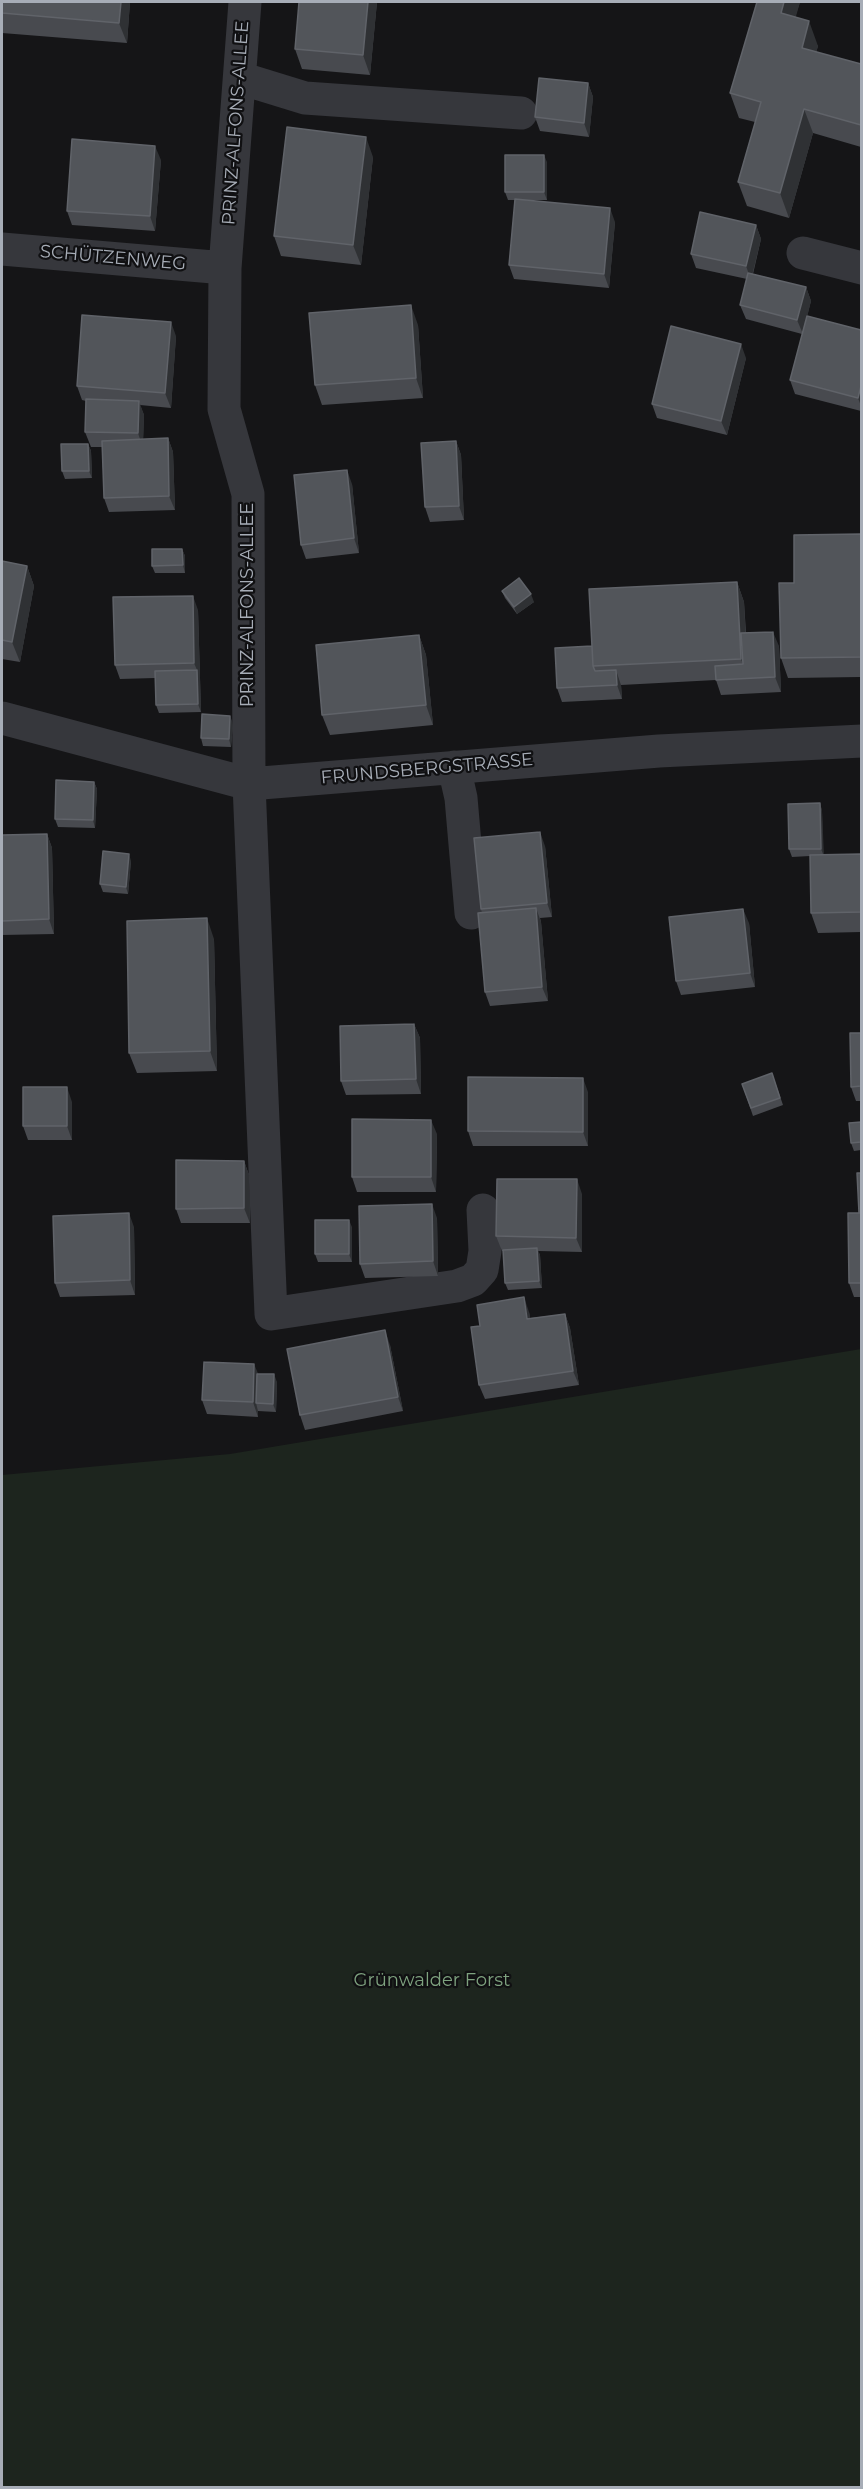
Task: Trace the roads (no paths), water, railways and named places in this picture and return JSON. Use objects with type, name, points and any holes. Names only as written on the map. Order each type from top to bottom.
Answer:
[{"type":"street","name":"PRINZ-ALFONS-ALLEE","points":[[246,2],[225,268],[224,410],[248,494],[249,784],[271,1314],[457,1286],[473,1280],[482,1270],[485,1251],[483,1210]]},
{"type":"street","points":[[240,78],[305,98],[521,113]]},
{"type":"street","name":"SCHÜTZENWEG","points":[[2,249],[225,268]]},
{"type":"street","points":[[803,253],[861,268]]},
{"type":"street","name":"FRUNDSBERGSTRASSE","points":[[2,718],[249,784],[659,751],[861,741]]},
{"type":"street","points":[[454,767],[461,798],[471,913]]},
{"type":"park label","name":"Grünwalder Forst","points":[[432,1981]]}]
